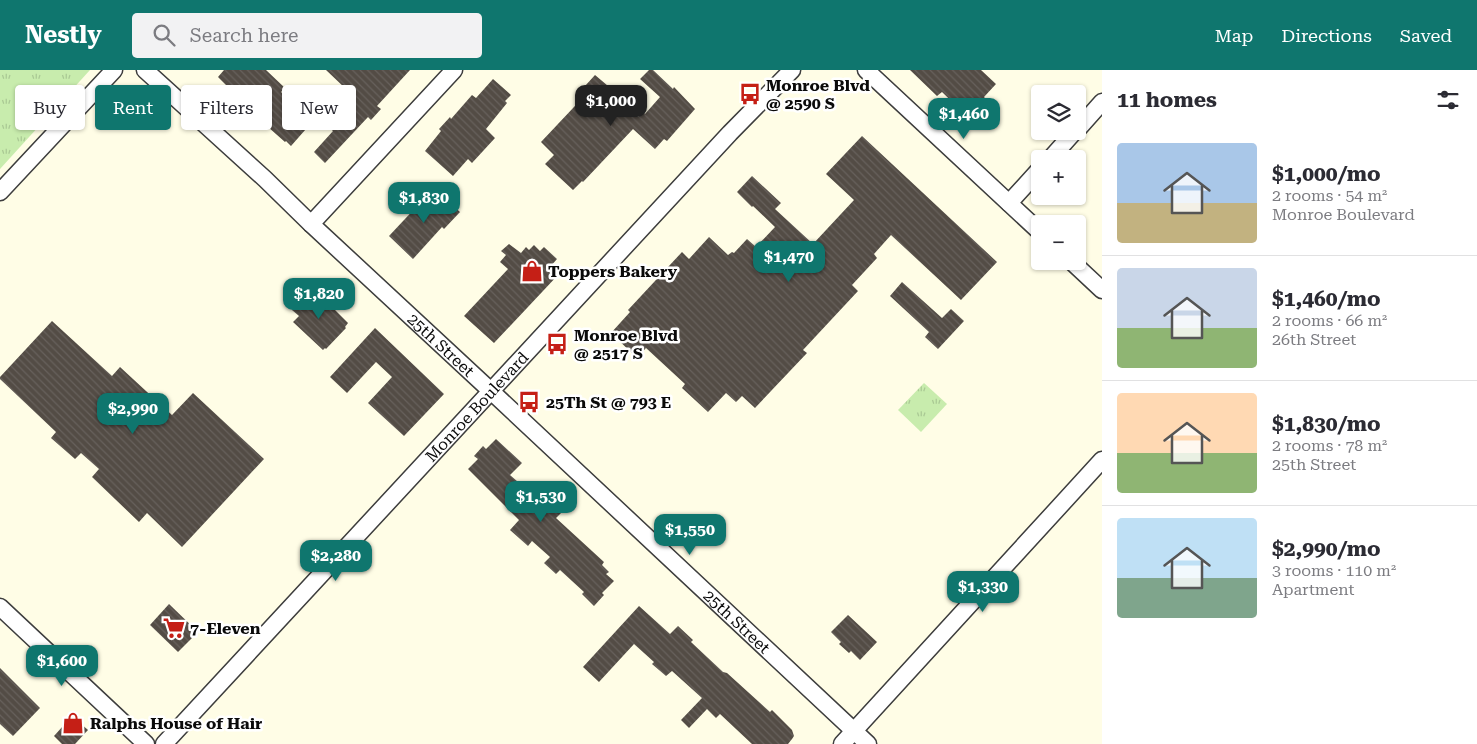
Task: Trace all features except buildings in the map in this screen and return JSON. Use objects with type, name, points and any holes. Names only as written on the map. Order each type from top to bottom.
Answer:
[{"type":"street","points":[[0,192],[114,70]]},
{"type":"street","name":"25th Street","points":[[145,70],[265,179],[868,744]]},
{"type":"street","points":[[311,224],[454,70]]},
{"type":"street","name":"Monroe Boulevard","points":[[164,744],[724,140],[792,70]]},
{"type":"street","points":[[866,70],[1031,224]]},
{"type":"street","points":[[1086,119],[1102,102]]},
{"type":"street","points":[[1058,150],[1067,140]]},
{"type":"street","points":[[1008,203],[1031,179]]},
{"type":"street","points":[[1081,270],[1102,290]]},
{"type":"street","points":[[842,744],[1102,460]]},
{"type":"street","points":[[0,607],[146,744]]},
{"type":"green space","points":[[0,70],[90,70],[76,85],[15,85],[15,130],[35,130],[0,169]]},
{"type":"green space","points":[[924,383],[947,404],[921,432],[898,410]]},
{"type":"place","name":"Monroe Blvd @ 2590 S","points":[[750,94]]},
{"type":"place","name":"Toppers Bakery","points":[[532,271]]},
{"type":"place","name":"Monroe Blvd @ 2517 S","points":[[557,344]]},
{"type":"place","name":"25Th St @ 793 E","points":[[529,402]]},
{"type":"place","name":"7-Eleven","points":[[174,628]]},
{"type":"place","name":"Ralphs House of Hair","points":[[73,723]]}]
